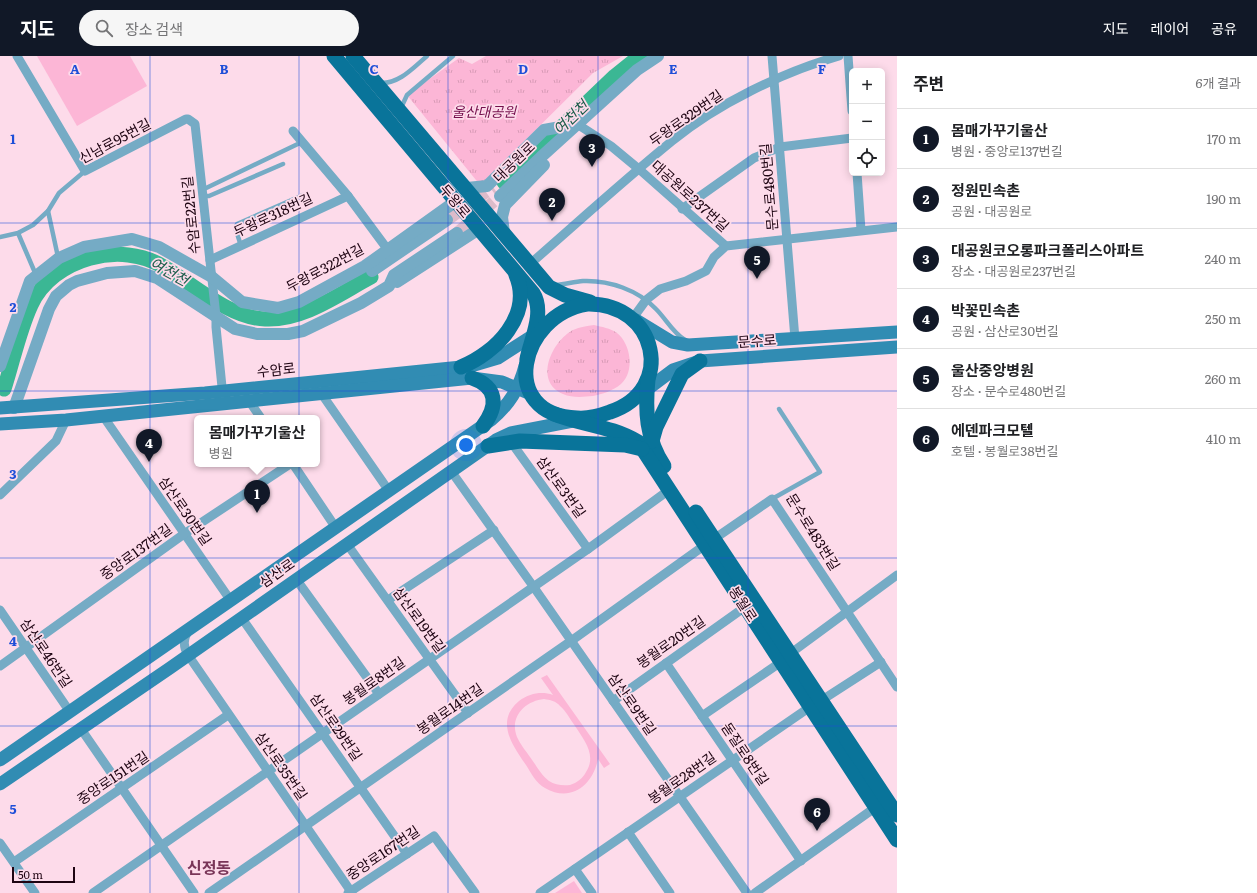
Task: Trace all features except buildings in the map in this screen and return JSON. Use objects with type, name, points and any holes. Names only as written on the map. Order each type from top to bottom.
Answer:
[{"type":"main road","name":"두왕로","points":[[334,56],[532,293],[537,302],[537,316],[527,360]]},
{"type":"main road","points":[[353,56],[467,188],[544,282],[565,295],[619,310],[633,318],[644,332],[650,358],[648,384],[632,401],[614,411],[580,420]]},
{"type":"main road","points":[[461,367],[475,361],[488,351],[512,324],[521,305],[518,281],[514,270]]},
{"type":"main road","points":[[534,397],[526,378],[527,360],[534,342],[545,327],[567,309],[577,306],[599,304]]},
{"type":"main road","name":"문수로","points":[[633,318],[672,342],[700,345],[897,332]]},
{"type":"main road","name":"수암로","points":[[2,426],[103,416],[223,397],[480,364],[498,358],[545,327]]},
{"type":"main road","name":"문수로","points":[[648,384],[673,370],[700,361],[897,347]]},
{"type":"main road","name":"삼산로","points":[[0,760],[484,426],[504,409],[518,388],[527,360]]},
{"type":"main road","points":[[488,446],[511,442],[647,446],[682,374],[700,361]]},
{"type":"main road","points":[[472,378],[488,388],[493,398],[492,410],[484,426]]},
{"type":"main road","name":"수암로","points":[[0,408],[223,397],[249,401],[472,378],[490,379],[518,388],[534,397]]},
{"type":"main road","name":"봉월로","points":[[648,384],[646,419],[647,446],[665,475],[669,490],[709,542],[746,607],[786,658],[816,703],[876,807],[894,825],[897,840]]},
{"type":"main road","name":"봉월로","points":[[534,397],[545,409],[554,414],[580,420],[623,434],[647,446]]},
{"type":"main road","name":"삼산로","points":[[0,784],[488,446],[511,433],[580,420]]},
{"type":"main road","points":[[665,475],[786,658]]},
{"type":"main road","points":[[816,703],[894,825]]},
{"type":"street","points":[[17,56],[85,171]]},
{"type":"street","points":[[467,188],[496,194],[567,141],[577,124],[637,70],[658,56]]},
{"type":"street","name":"문수로480번길","points":[[772,56],[795,339]]},
{"type":"street","name":"두왕로329번길","points":[[530,264],[673,140],[722,106],[808,65],[838,56]]},
{"type":"street","points":[[848,56],[851,104]]},
{"type":"street","name":"신남로95번길","points":[[85,171],[186,119],[192,121]]},
{"type":"street","name":"수암로22번길","points":[[192,121],[196,128],[223,397]]},
{"type":"street","points":[[496,194],[544,130],[577,124]]},
{"type":"street","name":"대공원로237번길","points":[[577,124],[611,146],[726,246]]},
{"type":"street","name":"두왕로322번길","points":[[293,131],[348,196],[398,259]]},
{"type":"street","points":[[682,209],[754,158],[780,147],[849,138]]},
{"type":"street","points":[[857,176],[861,230]]},
{"type":"street","points":[[496,194],[502,217],[504,233]]},
{"type":"street","name":"두왕로318번길","points":[[210,260],[348,196]]},
{"type":"street","name":"두왕로322번길","points":[[36,274],[59,258],[84,247],[132,239],[159,247],[212,277],[242,302],[278,308],[299,302],[354,272],[398,259],[456,201]]},
{"type":"street","points":[[389,286],[394,275],[398,259],[447,220]]},
{"type":"street","points":[[633,318],[646,300],[660,288],[686,280],[706,271],[714,257],[726,246],[897,227]]},
{"type":"street","points":[[14,408],[42,324],[56,296],[69,285],[90,277],[107,273],[135,271],[157,278],[235,328],[257,334],[288,334],[303,331],[361,303],[479,229]]},
{"type":"street","points":[[398,259],[457,232]]},
{"type":"street","points":[[0,366],[30,281],[36,274]]},
{"type":"street","points":[[321,393],[389,491]]},
{"type":"street","points":[[249,401],[259,415]]},
{"type":"street","name":"삼산로30번길","points":[[103,416],[231,601]]},
{"type":"street","points":[[0,496],[56,441],[66,420]]},
{"type":"street","name":"삼산로3번길","points":[[511,442],[588,549]]},
{"type":"street","name":"중앙로137번길","points":[[0,666],[184,534],[286,467]]},
{"type":"street","points":[[293,467],[336,528]]},
{"type":"street","name":"삼산로9번길","points":[[451,471],[494,530],[747,893]]},
{"type":"street","name":"봉월로8번길","points":[[93,893],[588,549],[669,490]]},
{"type":"street","name":"봉월로14번길","points":[[209,893],[772,499]]},
{"type":"street","name":"문수로483번길","points":[[772,499],[897,687]]},
{"type":"street","points":[[388,600],[494,530]]},
{"type":"street","name":"삼산로19번길","points":[[347,544],[468,713]]},
{"type":"street","points":[[702,716],[786,658],[897,575]]},
{"type":"street","points":[[296,579],[379,694]]},
{"type":"street","name":"봉월로20번길","points":[[613,700],[746,607]]},
{"type":"street","name":"삼산로46번길","points":[[0,610],[70,712]]},
{"type":"street","name":"삼산로29번길","points":[[241,618],[407,854]]},
{"type":"street","points":[[188,655],[184,643],[190,629]]},
{"type":"street","name":"삼산로35번길","points":[[188,655],[350,892]]},
{"type":"street","name":"봉월로28번길","points":[[540,893],[816,703],[881,662]]},
{"type":"street","name":"돋질로8번길","points":[[666,663],[802,861]]},
{"type":"street","name":"중앙로151번길","points":[[14,862],[228,714]]},
{"type":"street","points":[[81,729],[194,893]]},
{"type":"street","points":[[755,893],[876,807]]},
{"type":"street","points":[[628,832],[670,893]]},
{"type":"street","name":"중앙로167번길","points":[[350,892],[434,836],[475,893]]},
{"type":"street","points":[[0,843],[35,893]]},
{"type":"street","points":[[575,869],[592,893]]},
{"type":"lane","points":[[376,83],[389,83],[396,80],[427,56]]},
{"type":"lane","points":[[400,111],[407,96],[453,56]]},
{"type":"lane","points":[[202,193],[302,142]]},
{"type":"lane","points":[[202,193],[209,196],[283,164]]},
{"type":"lane","name":"신남로95번길","points":[[0,237],[18,233],[33,225],[48,211],[59,193],[85,171]]},
{"type":"lane","points":[[241,246],[236,230],[238,224],[303,194]]},
{"type":"lane","points":[[48,211],[59,258]]},
{"type":"lane","points":[[18,233],[36,274]]},
{"type":"lane","points":[[544,282],[555,285],[584,281],[620,286],[646,300],[682,338],[700,345]]},
{"type":"lane","name":"문수로483번길","points":[[772,499],[820,472],[779,409]]},
{"type":"green space","points":[[37,56],[130,56],[147,86],[77,126]]},
{"type":"green space","name":"울산대공원","points":[[486,56],[623,56],[593,73],[480,185],[407,95],[459,58],[472,64]]},
{"type":"green space","points":[[594,325],[614,331],[622,338],[626,344],[630,358],[628,373],[621,384],[615,389],[607,392],[578,397],[563,394],[554,388],[549,380],[547,371],[553,352],[565,335],[581,327]]},
{"type":"green space","points":[[547,675],[610,764],[604,768],[598,759],[591,777],[586,784],[572,792],[555,792],[545,788],[539,783],[511,741],[508,733],[508,717],[512,709],[519,701],[527,696],[536,694],[545,693],[553,695],[541,678]],"holes":[[[544,699],[557,703],[564,710],[579,731],[590,754],[589,766],[585,774],[577,782],[570,785],[556,784],[546,779],[521,745],[517,737],[515,723],[520,711],[531,703]]]},
{"type":"green space","points":[[574,881],[582,893],[555,893]]},
{"type":"waterway","name":"여천천","points":[[504,182],[615,76],[640,56]]},
{"type":"waterway","name":"여천천","points":[[4,389],[27,315],[31,305],[41,289],[55,275],[71,265],[90,258],[109,255],[128,255],[147,259],[164,267],[226,307],[239,313],[265,319],[293,316],[307,311],[371,277]]},
{"type":"tunnel","points":[[447,220],[493,187]]},
{"type":"tunnel","points":[[457,233],[500,196]]},
{"type":"place","name":"대공원코오롱파크폴리스아파트","points":[[592,167]]},
{"type":"place","name":"정원민속촌","points":[[552,221]]},
{"type":"place","name":"울산중앙병원","points":[[757,279]]},
{"type":"place","name":"박꽃민속촌","points":[[149,462]]},
{"type":"place","name":"몸매가꾸기울산","points":[[257,513]]},
{"type":"place","name":"에덴파크모텔","points":[[817,831]]},
{"type":"district","name":"신정동","points":[[209,868]]}]
